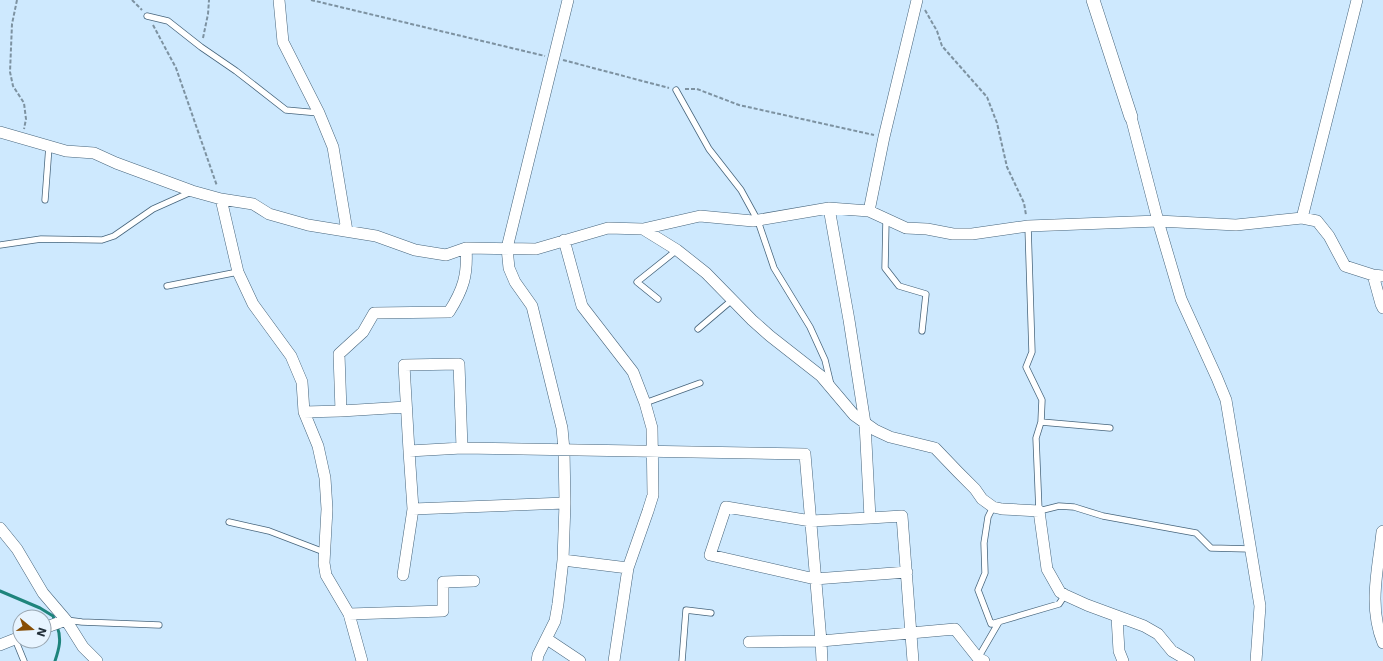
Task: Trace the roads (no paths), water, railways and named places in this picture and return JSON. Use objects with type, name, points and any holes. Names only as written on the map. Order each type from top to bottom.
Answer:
[{"type":"street","points":[[279,0],[283,42],[319,113],[333,147],[347,231]]},
{"type":"street","points":[[537,661],[538,655],[555,622],[563,560],[565,503],[564,450],[562,428],[532,306],[515,282],[509,268],[507,248],[568,0]]},
{"type":"street","points":[[869,211],[884,137],[917,0]]},
{"type":"street","points":[[1093,0],[1131,117],[1158,220],[1181,299],[1226,400],[1260,606],[1256,661]]},
{"type":"street","points":[[1302,218],[1357,0]]},
{"type":"street","points":[[0,132],[23,137],[48,146],[66,150],[94,153],[116,163],[192,191],[221,199],[254,204],[268,214],[308,225],[376,236],[415,250],[446,255],[466,248],[536,249],[608,228],[643,229],[700,216],[758,221],[829,208],[869,211],[906,228],[927,229],[953,234],[972,234],[1028,226],[1158,220],[1236,225],[1302,218],[1317,221],[1329,236],[1345,266],[1378,276],[1380,304],[1383,308]]},
{"type":"street","points":[[221,199],[238,272],[253,304],[291,356],[302,382],[304,412],[318,446],[325,478],[327,509],[324,563],[326,575],[349,614],[362,661]]},
{"type":"street","points":[[829,208],[850,320],[865,423],[870,518]]},
{"type":"street","points":[[643,229],[677,250],[706,273],[770,336],[821,376],[854,415],[865,423],[875,430],[890,437],[935,448],[975,489],[982,499],[993,507],[1002,510],[1039,511],[1047,569],[1060,592],[1117,617],[1144,626],[1158,634],[1172,651],[1189,661]]},
{"type":"street","points":[[564,240],[582,306],[633,372],[645,403],[652,428],[652,495],[628,568],[614,661]]},
{"type":"street","points":[[341,411],[339,354],[363,332],[374,313],[448,312],[457,298],[463,284],[467,261],[466,248]]},
{"type":"street","points":[[403,575],[413,509],[404,365],[459,364],[462,448]]},
{"type":"street","points":[[304,412],[406,407]]},
{"type":"street","points":[[409,451],[462,448],[805,454],[822,661]]},
{"type":"street","points":[[413,509],[565,503]]},
{"type":"street","points":[[906,572],[815,579],[710,555],[726,507],[811,522],[902,516],[913,661]]},
{"type":"street","points":[[0,528],[17,549],[44,593],[66,620],[83,647],[97,661]]},
{"type":"street","points":[[1383,531],[1374,600],[1378,630],[1383,643]]},
{"type":"street","points":[[563,560],[628,568]]},
{"type":"street","points":[[349,614],[443,610],[443,582],[474,581]]},
{"type":"street","points":[[1117,617],[1119,651],[1124,661]]},
{"type":"street","points":[[52,625],[66,620]]},
{"type":"street","points":[[749,642],[821,641],[955,630],[978,660]]},
{"type":"street","points":[[547,639],[580,661]]},
{"type":"street","points":[[0,644],[12,640]]},
{"type":"lane","points":[[147,16],[168,21],[286,110],[319,113]]},
{"type":"lane","points":[[676,90],[710,149],[741,190],[758,221],[774,268],[810,328],[825,360],[833,389]]},
{"type":"lane","points":[[45,200],[48,146]]},
{"type":"lane","points":[[0,246],[41,239],[102,240],[114,236],[153,209],[192,191]]},
{"type":"lane","points":[[886,220],[885,268],[899,286],[926,294],[922,331]]},
{"type":"lane","points":[[1028,226],[1032,352],[1026,367],[1042,400],[1042,422],[1036,438],[1039,511],[1059,506],[1074,507],[1103,516],[1196,533],[1211,548],[1251,549]]},
{"type":"lane","points":[[658,299],[637,282],[677,250]]},
{"type":"lane","points":[[167,286],[238,272]]},
{"type":"lane","points":[[698,329],[732,300]]},
{"type":"lane","points":[[645,403],[700,383]]},
{"type":"lane","points":[[1042,422],[1110,428]]},
{"type":"lane","points":[[993,507],[988,517],[984,543],[985,573],[978,590],[991,624],[1059,604],[1065,595]]},
{"type":"lane","points":[[229,522],[269,531],[324,552]]},
{"type":"lane","points":[[682,661],[686,610],[711,613]]},
{"type":"lane","points":[[66,620],[159,625]]},
{"type":"lane","points":[[978,660],[999,622]]},
{"type":"lane","points":[[21,649],[24,661]]},
{"type":"waterway","points":[[0,591],[40,608],[53,616],[55,621]]},
{"type":"waterway","points":[[55,661],[60,640],[57,626]]}]
